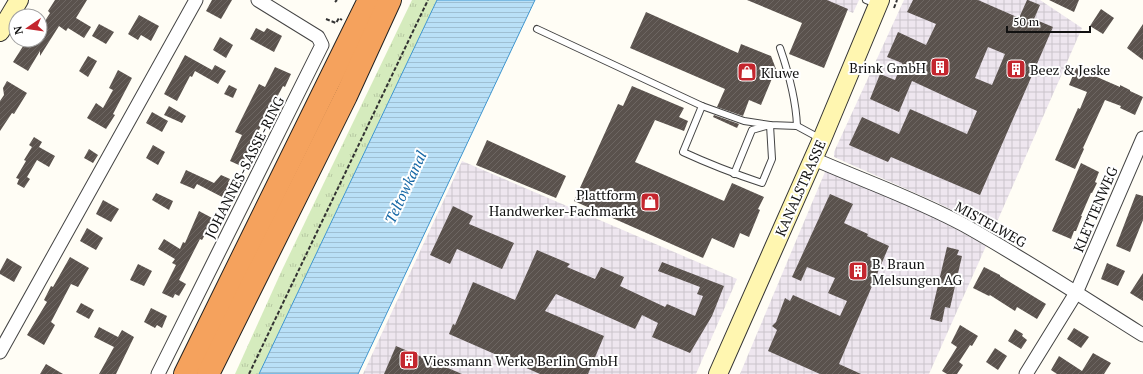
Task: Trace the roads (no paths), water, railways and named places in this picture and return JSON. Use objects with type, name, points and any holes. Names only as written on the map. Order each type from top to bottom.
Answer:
[{"type":"highway","points":[[185,374],[369,0]]},
{"type":"highway","points":[[214,368],[346,96],[390,0]]},
{"type":"street","points":[[0,32],[19,0]]},
{"type":"street","points":[[0,352],[196,0]]},
{"type":"street","name":"JOHANNES-SASSE-RING","points":[[158,374],[322,45],[318,37],[258,0]]},
{"type":"street","name":"KANALSTRASSE","points":[[718,374],[822,139],[874,2]]},
{"type":"street","name":"KLETTENWEG","points":[[1026,374],[1076,293],[1143,138]]},
{"type":"street","name":"MISTELWEG","points":[[814,158],[921,204],[963,225],[996,243],[1143,335]]},
{"type":"lane","points":[[537,29],[702,106],[744,121],[770,125],[797,126],[822,139]]},
{"type":"lane","points":[[780,48],[786,65],[796,108],[797,126]]},
{"type":"lane","points":[[702,106],[683,152],[734,174],[762,184],[772,159],[770,125]]},
{"type":"lane","points":[[734,174],[752,130],[770,125]]},
{"type":"water","name":"Teltowkanal","points":[[437,0],[535,0],[358,374],[259,374]]},
{"type":"place","name":"Brink GmbH","points":[[940,67]]},
{"type":"place","name":"Beez & Jeske","points":[[1016,69]]},
{"type":"place","name":"Kluwe","points":[[747,72]]},
{"type":"place","name":"Plattform Handwerker-Fachmarkt","points":[[650,202]]},
{"type":"place","name":"B. Braun Melsungen AG","points":[[858,271]]},
{"type":"place","name":"Viessmann Werke Berlin GmbH","points":[[409,360]]}]
